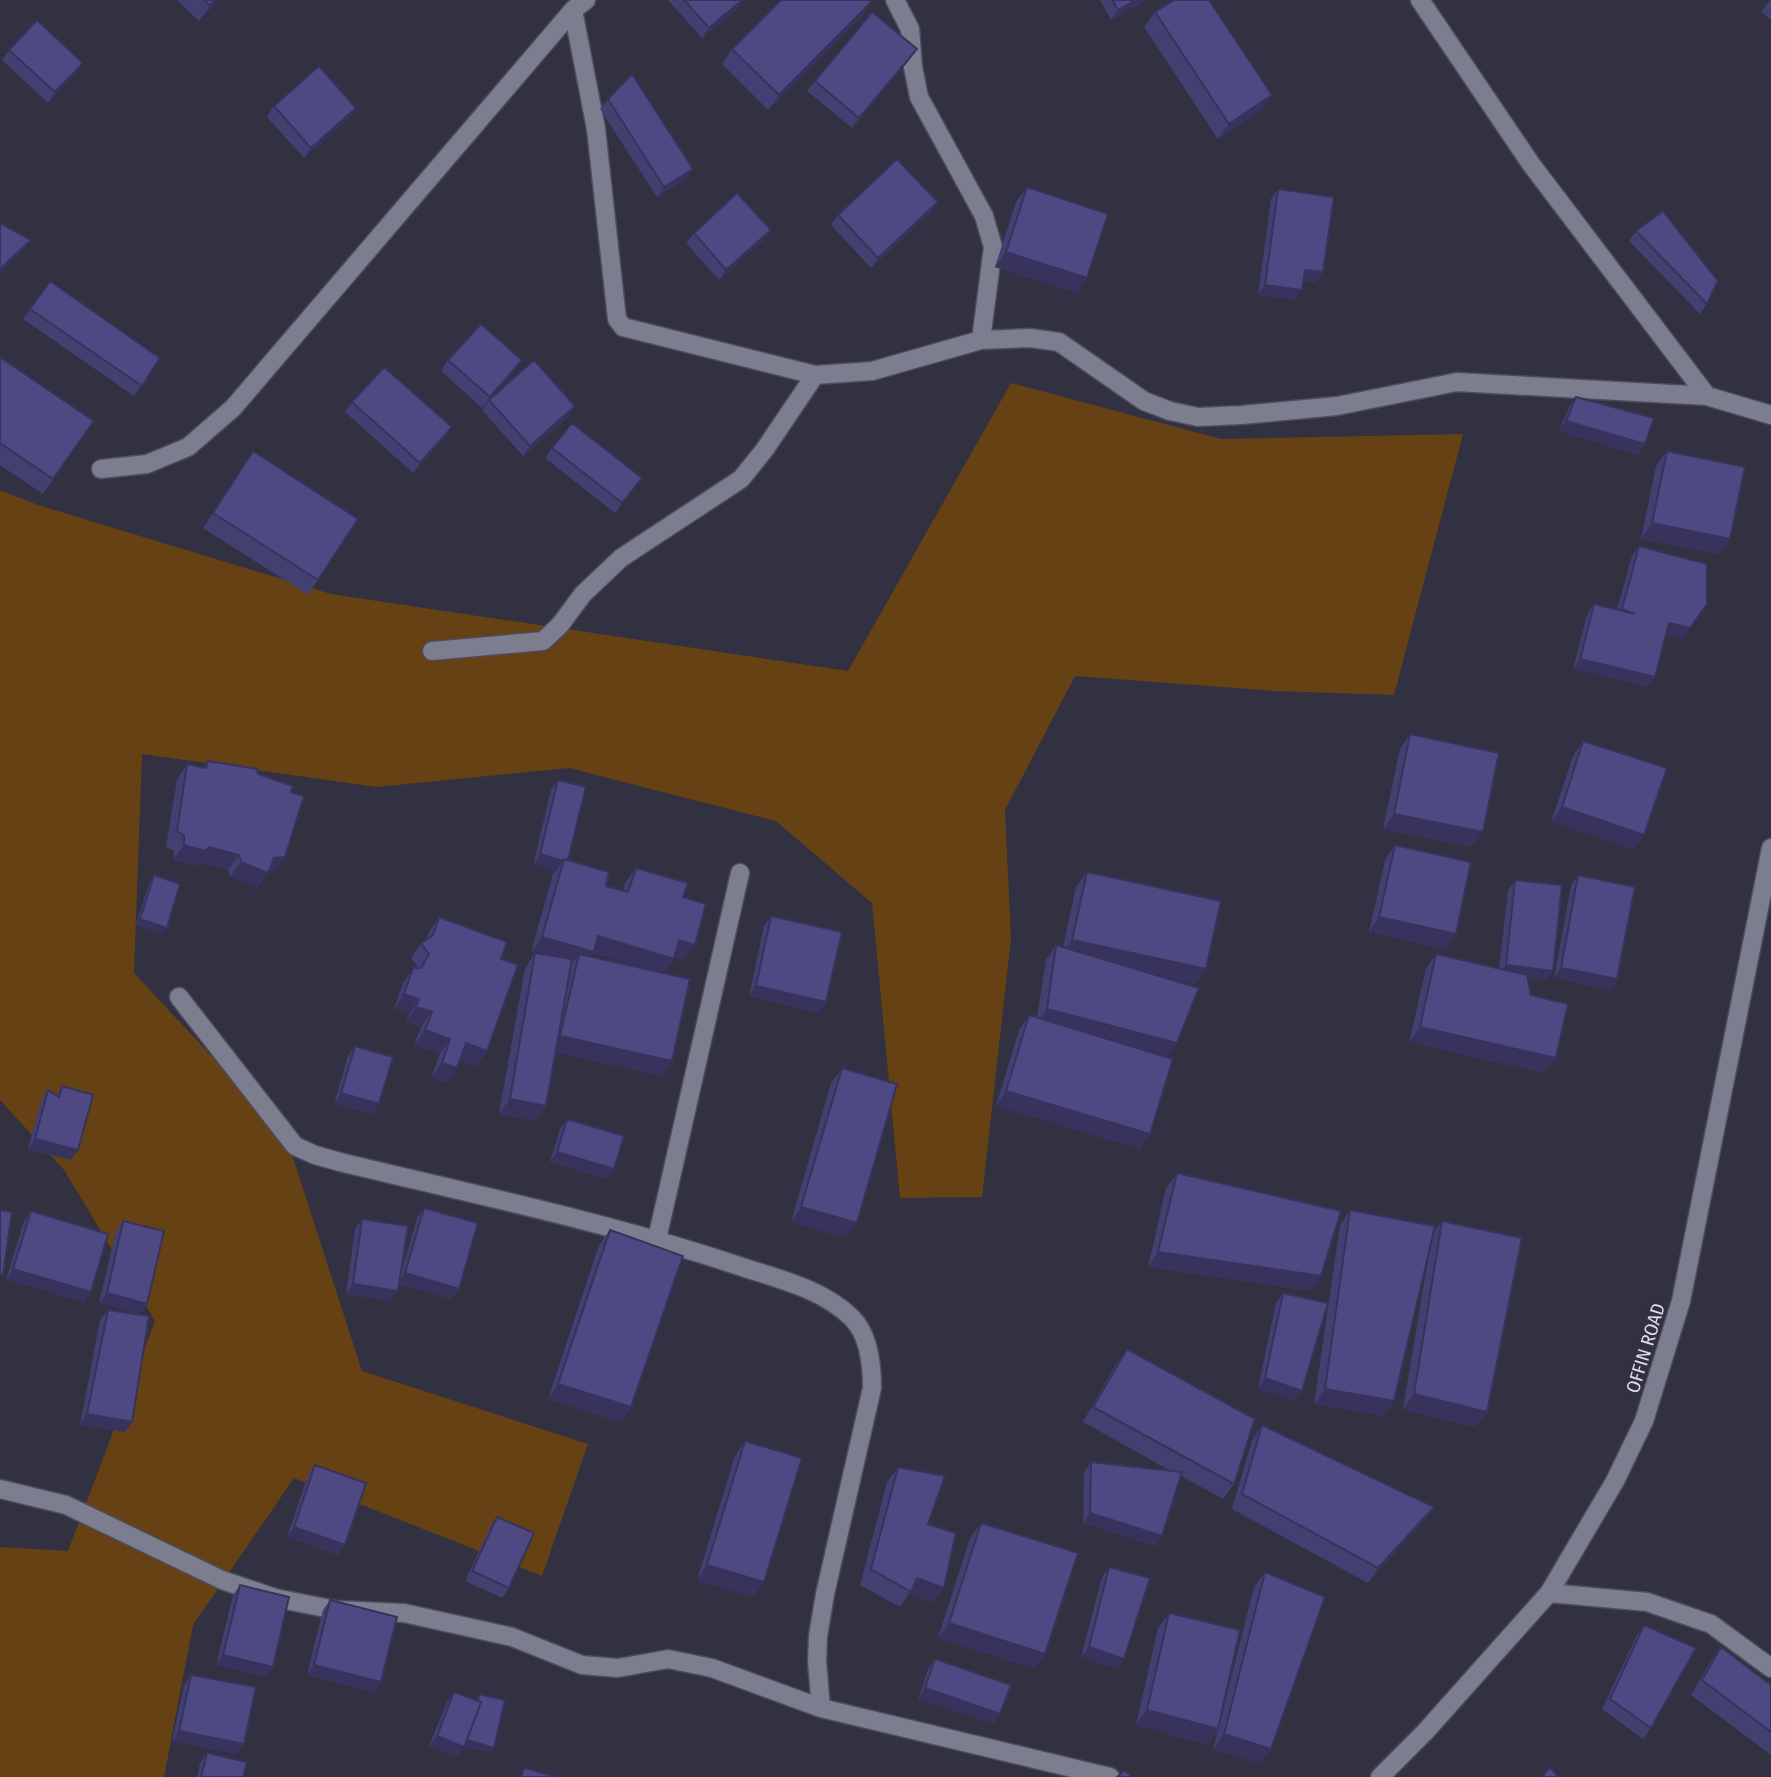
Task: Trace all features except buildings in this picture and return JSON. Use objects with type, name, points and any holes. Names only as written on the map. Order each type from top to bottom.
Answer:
[{"type":"street","points":[[895,0],[910,29],[919,97],[984,216],[993,247],[981,340]]},
{"type":"street","points":[[1420,0],[1531,164],[1707,396]]},
{"type":"street","points":[[579,5],[617,319],[623,327],[815,375],[872,371],[981,340],[1030,338],[1059,342],[1144,401],[1170,411],[1198,416],[1241,415],[1336,406],[1457,382],[1707,396],[1771,415]]},
{"type":"street","points":[[101,469],[147,464],[188,447],[233,408],[579,5]]},
{"type":"street","points":[[432,651],[543,641],[560,625],[583,594],[621,558],[741,479],[765,449],[815,375]]},
{"type":"street","name":"OFFIN ROAD","points":[[1380,1777],[1425,1732],[1549,1592],[1615,1481],[1644,1421],[1664,1362],[1690,1261],[1762,936],[1771,848]]},
{"type":"street","points":[[657,1239],[740,873]]},
{"type":"street","points":[[179,997],[295,1146],[340,1162],[657,1239],[806,1288],[853,1319],[872,1364],[872,1388],[818,1636],[821,1708]]},
{"type":"street","points":[[0,1489],[66,1505],[222,1580],[275,1598],[336,1610],[404,1614],[512,1637],[582,1665],[618,1668],[668,1659],[712,1668],[821,1708],[1110,1777]]},
{"type":"street","points":[[1549,1592],[1647,1602],[1711,1624],[1771,1668]]},
{"type":"shaded area","points":[[1011,383],[1221,439],[1463,434],[1394,695],[1274,691],[1075,676],[1005,810],[1011,939],[982,1197],[900,1198],[872,903],[776,821],[569,768],[377,787],[142,754],[134,973],[286,1136],[362,1371],[588,1444],[542,1576],[294,1478],[193,1625],[164,1777],[0,1777],[0,1547],[68,1551],[155,1321],[64,1170],[0,1100],[0,490],[38,505],[331,594],[848,671]]}]
